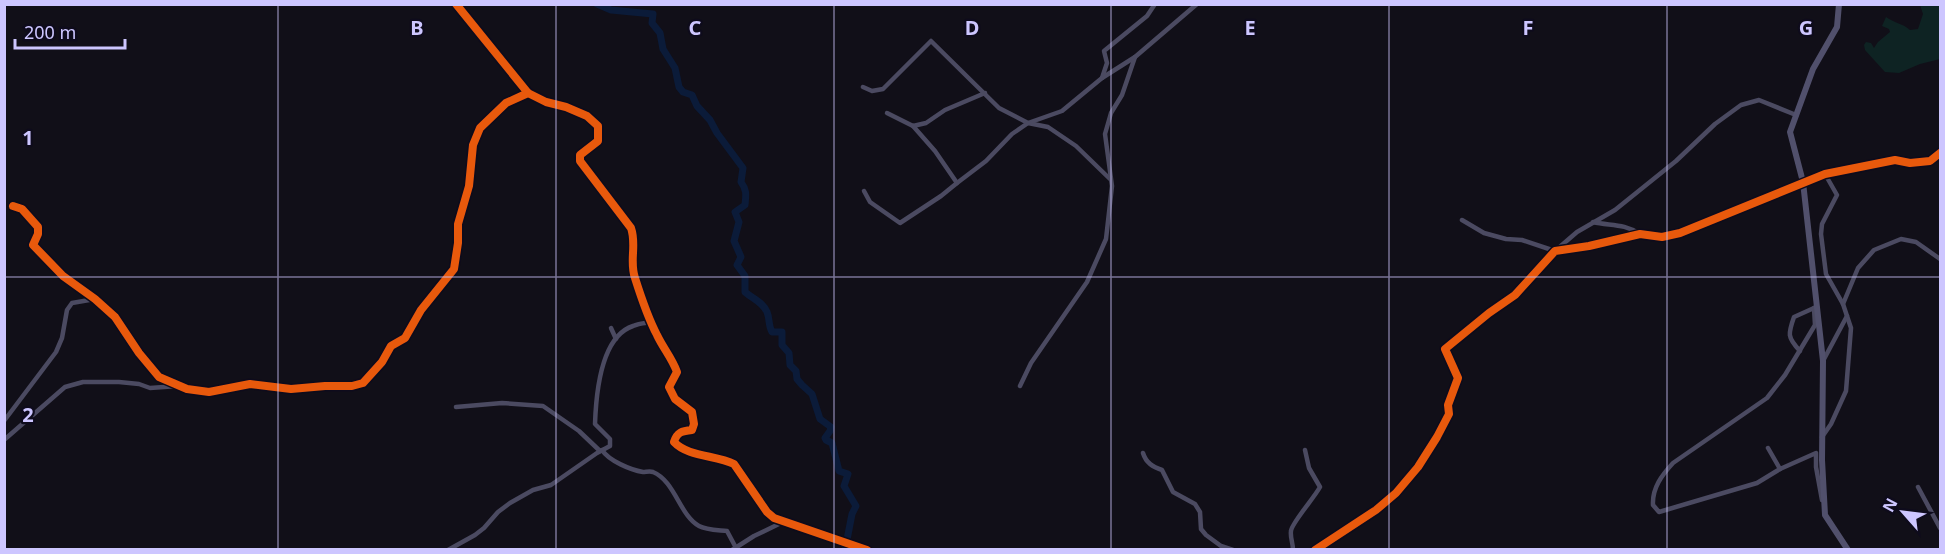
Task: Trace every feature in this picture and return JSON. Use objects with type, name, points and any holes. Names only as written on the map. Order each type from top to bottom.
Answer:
[{"type":"street","points":[[456,4],[528,93],[546,102],[587,116],[598,126],[598,141],[580,155],[580,161],[631,228],[635,240],[632,270],[655,332],[677,372],[669,387],[675,399],[692,412],[694,424],[692,430],[682,431],[676,435],[674,442],[679,448],[725,459],[734,464],[767,512],[783,522],[867,549]]},
{"type":"street","points":[[1102,78],[1107,63],[1104,51],[1147,16],[1155,4]]},
{"type":"street","points":[[864,191],[870,202],[900,223],[941,196],[995,153],[1004,140],[1028,123],[1062,111],[1102,78],[1135,57],[1197,4]]},
{"type":"street","points":[[1839,4],[1837,27],[1813,69],[1790,132],[1803,182],[1823,361],[1822,436],[1825,515],[1848,549]]},
{"type":"street","points":[[863,87],[872,91],[883,89],[931,41],[999,108],[1028,123],[1048,128],[1076,146],[1110,179]]},
{"type":"street","points":[[1020,386],[1031,363],[1087,282],[1106,239],[1112,186],[1105,134],[1135,57]]},
{"type":"street","points":[[13,206],[22,209],[38,227],[38,234],[33,245],[63,276],[115,317],[139,353],[159,377],[188,389],[209,392],[250,384],[291,389],[352,386],[363,383],[382,362],[391,346],[405,338],[429,299],[454,269],[458,224],[469,186],[473,145],[480,128],[506,103],[528,93]]},
{"type":"street","points":[[913,126],[926,123],[945,110],[985,93]]},
{"type":"street","points":[[1315,549],[1376,510],[1396,493],[1418,467],[1449,414],[1448,405],[1458,378],[1445,350],[1515,295],[1555,251],[1576,232],[1615,210],[1676,160],[1715,124],[1741,105],[1759,100],[1796,115]]},
{"type":"street","points":[[887,113],[913,126],[935,150],[957,183]]},
{"type":"street","points":[[1462,220],[1484,233],[1506,239],[1522,240],[1555,251],[1640,234],[1662,237],[1680,233],[1826,174],[1895,160],[1910,163],[1930,161],[1941,153]]},
{"type":"street","points":[[1822,436],[1831,424],[1846,391],[1851,328],[1843,304],[1828,281],[1823,256],[1822,224],[1838,195],[1826,174]]},
{"type":"street","points":[[1593,222],[1612,223],[1631,228],[1640,234]]},
{"type":"street","points":[[1843,304],[1858,268],[1874,250],[1902,239],[1916,242],[1941,259]]},
{"type":"street","points":[[4,421],[56,352],[62,338],[67,310],[72,303],[95,299]]},
{"type":"street","points":[[1816,308],[1815,325],[1767,398],[1682,457],[1662,475],[1652,495],[1653,505],[1659,512],[1684,506],[1757,483],[1780,469],[1816,453],[1816,467],[1824,506]]},
{"type":"street","points":[[1800,351],[1791,341],[1789,332],[1794,317],[1816,308]]},
{"type":"street","points":[[1823,361],[1847,316]]},
{"type":"street","points":[[448,549],[475,535],[510,503],[533,490],[551,485],[611,444],[596,426],[595,405],[602,367],[616,339],[632,326],[652,322]]},
{"type":"street","points":[[611,328],[616,339]]},
{"type":"street","points":[[4,440],[65,387],[83,382],[119,382],[139,384],[150,388],[180,386]]},
{"type":"street","points":[[456,407],[502,403],[543,406],[579,431],[610,458],[642,472],[653,472],[666,483],[690,518],[699,526],[727,531],[734,548],[783,522]]},
{"type":"street","points":[[1768,447],[1780,469]]},
{"type":"street","points":[[1293,549],[1290,532],[1293,524],[1307,508],[1320,487],[1309,468],[1305,450]]},
{"type":"street","points":[[1143,453],[1152,466],[1162,470],[1173,492],[1195,504],[1200,512],[1201,529],[1206,535],[1221,546],[1233,549]]},
{"type":"street","points":[[1918,488],[1941,528]]},
{"type":"green space","points":[[1920,5],[1940,5],[1940,59],[1899,73],[1885,72],[1865,50],[1864,45],[1866,42],[1871,43],[1874,48],[1890,32],[1882,26],[1886,17],[1910,30],[1918,29],[1923,14]]},
{"type":"waterway","points":[[597,4],[611,10],[653,14],[652,23],[660,33],[663,49],[675,68],[679,87],[683,92],[692,95],[697,106],[710,120],[743,168],[741,182],[746,193],[745,205],[735,212],[739,222],[734,241],[741,257],[737,265],[745,276],[745,292],[765,309],[772,332],[782,332],[782,345],[789,353],[790,365],[796,371],[797,379],[812,394],[820,419],[831,427],[825,438],[832,443],[839,471],[848,474],[844,486],[856,506],[852,514],[845,550]]},
{"type":"cycle path","points":[[456,4],[528,93],[546,102],[587,116],[598,126],[598,141],[580,155],[580,161],[631,228],[633,272],[637,285],[659,340],[677,372],[669,387],[675,399],[692,412],[694,424],[692,430],[680,433],[674,442],[694,453],[734,464],[767,512],[774,518],[867,550]]},
{"type":"cycle path","points":[[13,206],[22,209],[38,227],[38,234],[33,245],[63,276],[115,317],[139,353],[159,377],[187,389],[209,392],[250,384],[291,389],[352,386],[363,383],[382,362],[391,346],[405,338],[421,310],[454,269],[458,224],[469,186],[473,145],[480,128],[506,103],[528,93]]},
{"type":"cycle path","points":[[1315,550],[1376,510],[1396,493],[1418,467],[1449,414],[1448,405],[1458,378],[1445,349],[1515,295],[1555,251],[1640,234],[1662,237],[1680,233],[1825,174],[1895,160],[1910,163],[1930,161],[1940,153]]}]
